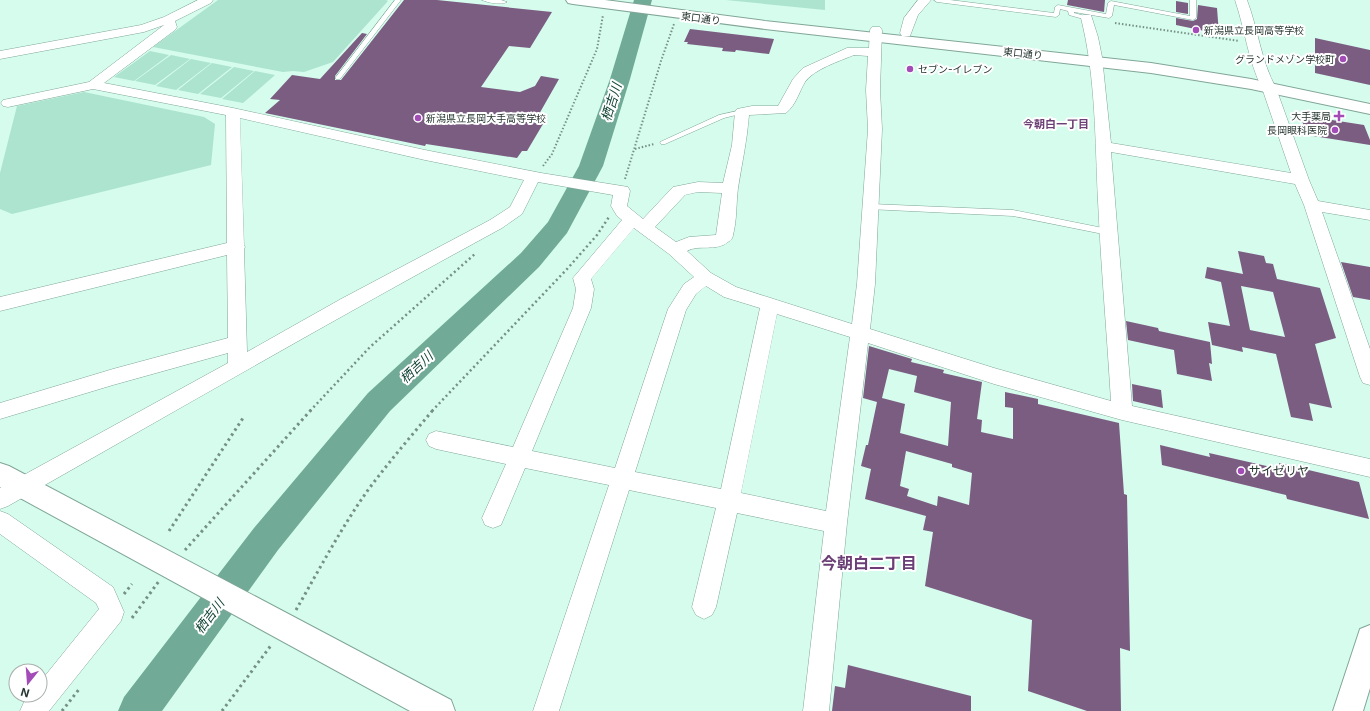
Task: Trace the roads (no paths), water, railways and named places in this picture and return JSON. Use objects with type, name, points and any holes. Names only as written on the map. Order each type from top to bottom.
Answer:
[{"type":"street","points":[[0,55],[122,33],[168,20],[207,0]]},
{"type":"street","points":[[573,0],[608,8],[675,14]]},
{"type":"street","points":[[627,0],[675,14]]},
{"type":"street","points":[[906,33],[908,21],[911,15],[925,0]]},
{"type":"street","points":[[1241,0],[1249,22],[1248,26],[1253,44],[1266,83],[1312,205],[1370,377]]},
{"type":"street","name":"東口通り","points":[[675,14],[875,40],[1095,56]]},
{"type":"street","points":[[1087,18],[1095,56],[1099,89],[1122,412]]},
{"type":"street","points":[[93,85],[171,27],[168,20]]},
{"type":"street","name":"東口通り","points":[[875,40],[906,33],[1095,56],[1197,75],[1266,83],[1370,100]]},
{"type":"street","points":[[675,250],[688,243],[722,240],[725,236],[730,189],[739,144],[742,112],[752,110],[781,110],[785,107],[800,79],[808,71],[875,40],[873,90],[875,129],[866,284],[861,335],[836,524],[816,711]]},
{"type":"street","name":"東口通り","points":[[1266,83],[1370,109]]},
{"type":"street","points":[[8,103],[93,85],[233,112],[425,155],[619,191],[619,206],[623,212],[675,250],[704,277],[730,292],[861,335],[994,376],[1122,412],[1370,468]]},
{"type":"street","points":[[233,112],[237,247],[238,367]]},
{"type":"street","points":[[1102,146],[1302,180]]},
{"type":"street","points":[[0,499],[348,304],[496,224],[516,210],[538,176]]},
{"type":"street","points":[[492,518],[582,308],[585,288],[582,278],[638,223],[680,192],[687,188],[706,187],[730,189]]},
{"type":"street","points":[[1312,205],[1370,215]]},
{"type":"street","points":[[0,304],[237,247]]},
{"type":"street","points":[[546,711],[677,308],[690,289],[704,277]]},
{"type":"street","points":[[704,607],[729,501],[770,306]]},
{"type":"street","points":[[0,411],[237,343]]},
{"type":"street","points":[[436,440],[836,524]]},
{"type":"street","points":[[0,474],[22,486],[181,559],[288,616],[426,708]]},
{"type":"street","points":[[0,521],[105,595],[112,612],[33,711]]},
{"type":"street","points":[[1348,711],[1370,639]]},
{"type":"lane","points":[[338,78],[398,0]]},
{"type":"lane","points":[[485,0],[504,2]]},
{"type":"lane","points":[[937,0],[1056,14],[1058,7],[1109,16],[1111,3],[1193,18],[1193,0]]},
{"type":"lane","points":[[1071,9],[1071,14],[1087,18]]},
{"type":"lane","points":[[663,142],[676,138],[723,116],[742,112]]},
{"type":"lane","points":[[871,207],[1013,213],[1108,232]]},
{"type":"waterway","name":"栖吉川","points":[[138,711],[266,539],[379,402],[530,260],[558,227],[591,166],[620,79],[643,0]]},
{"type":"place","name":"新潟県立長岡高等学校","points":[[1196,30]]},
{"type":"place","name":"グランドメゾン学校町","points":[[1343,59]]},
{"type":"place","name":"セブン-イレブン","points":[[910,69]]},
{"type":"place","name":"大手薬局","points":[[1339,116]]},
{"type":"place","name":"新潟県立長岡大手高等学校","points":[[418,118]]},
{"type":"place","name":"長岡眼科医院","points":[[1335,130]]},
{"type":"place","name":"サイゼリヤ","points":[[1241,471]]},
{"type":"district","name":"今朝白一丁目","points":[[1056,124]]},
{"type":"district","name":"今朝白二丁目","points":[[869,563]]}]
